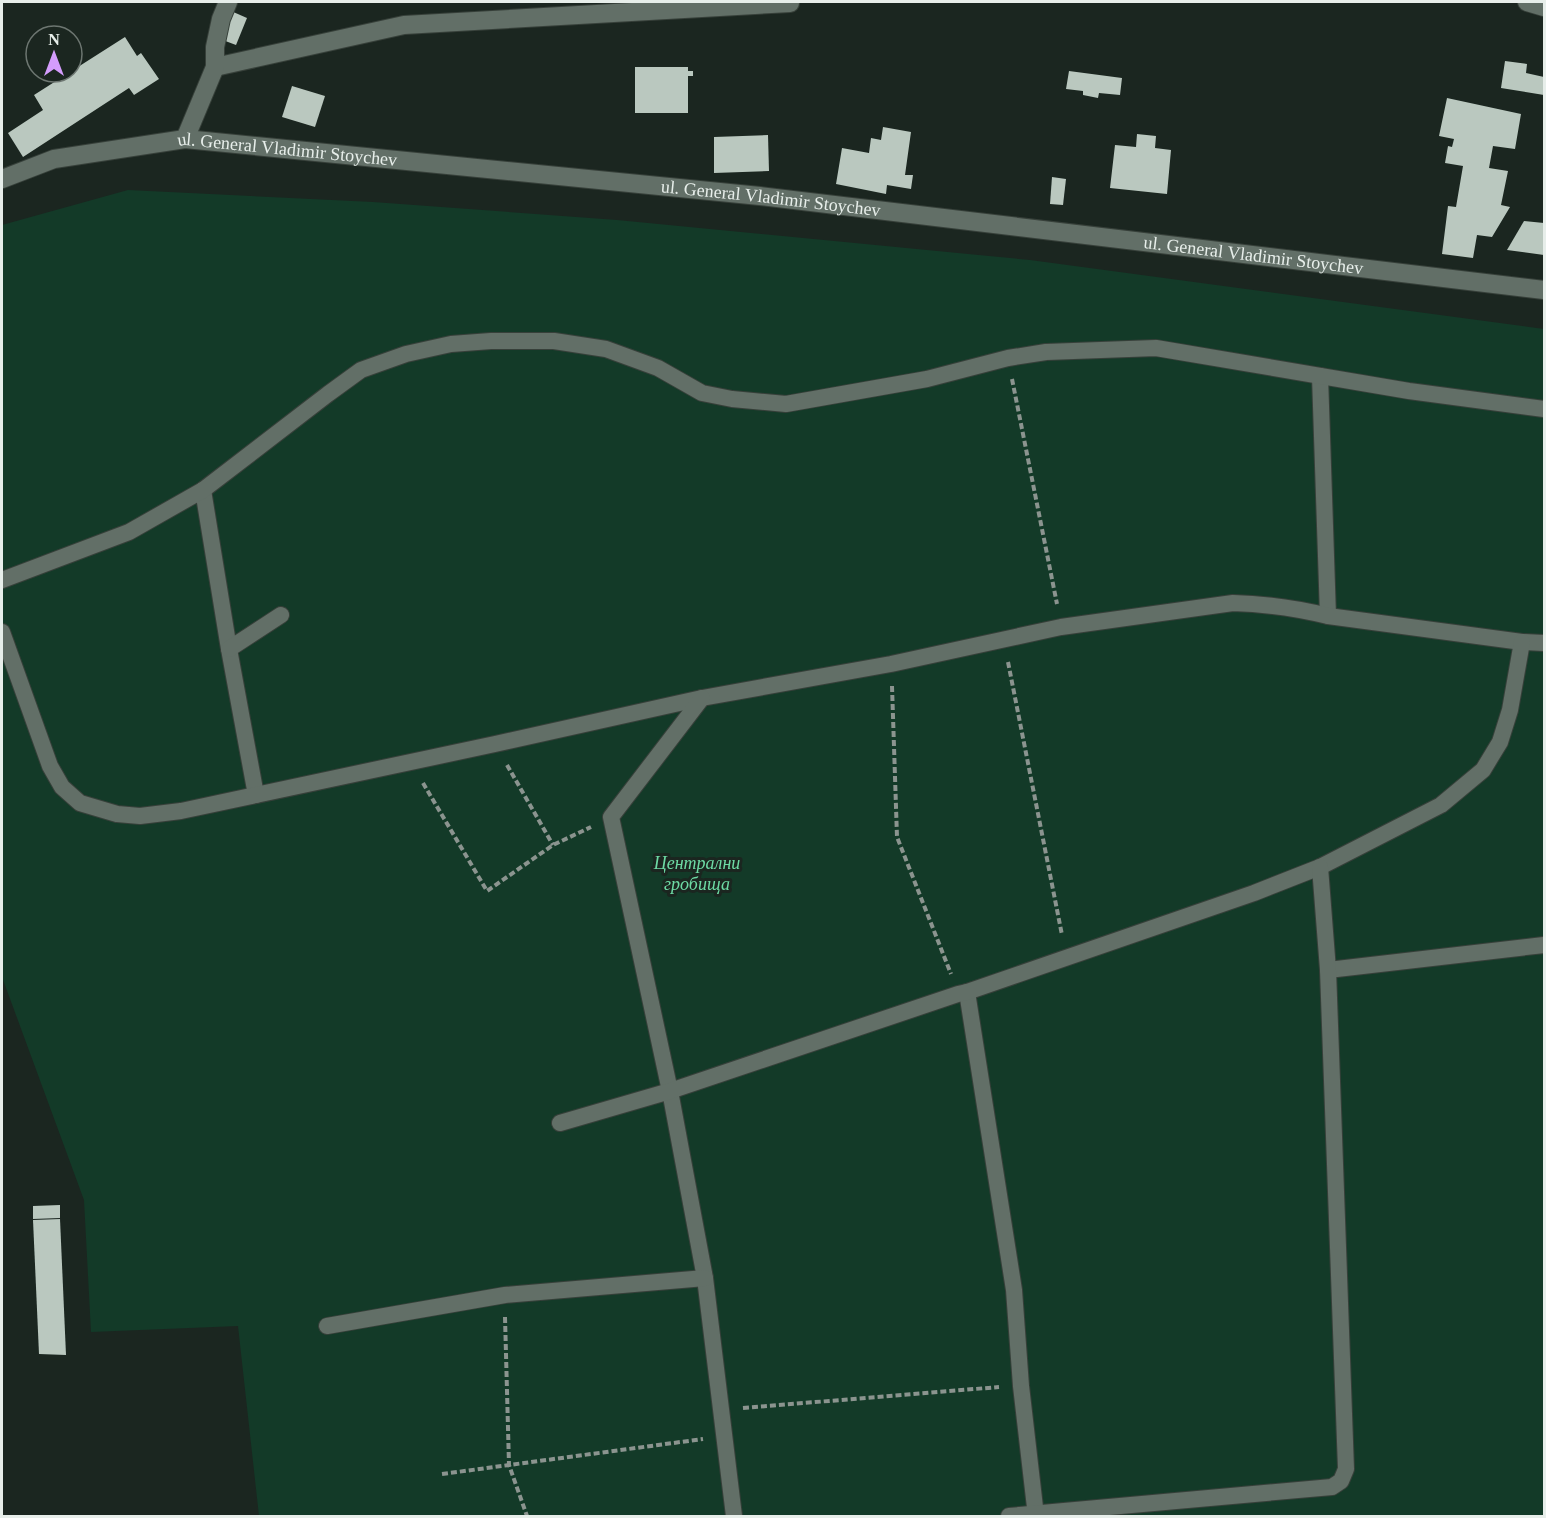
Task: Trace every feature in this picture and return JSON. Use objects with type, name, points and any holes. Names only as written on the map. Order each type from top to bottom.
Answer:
[{"type":"street","points":[[185,139],[215,68],[215,47],[221,19],[228,2]]},
{"type":"street","points":[[1527,2],[1545,7]]},
{"type":"street","points":[[215,68],[404,25],[790,3]]},
{"type":"street","name":"ul. General Vladimir Stoychev","points":[[2,180],[54,159],[185,139],[760,196],[1545,290]]},
{"type":"lane","points":[[2,580],[129,532],[203,490],[361,370],[406,354],[451,344],[491,341],[554,341],[606,349],[657,368],[702,393],[732,399],[786,404],[927,379],[1008,358],[1046,352],[1156,348],[1409,391],[1545,409]]},
{"type":"lane","points":[[1320,376],[1328,616]]},
{"type":"lane","points":[[203,490],[256,795]]},
{"type":"lane","points":[[2,632],[50,766],[62,787],[80,803],[117,814],[140,816],[181,811],[702,698],[891,664],[1061,627],[1233,603],[1260,604],[1328,616],[1522,642],[1545,643]]},
{"type":"lane","points":[[229,649],[281,615]]},
{"type":"lane","points":[[560,1123],[670,1091],[1067,959],[1254,894],[1320,867],[1441,805],[1483,770],[1500,742],[1507,721],[1522,642]]},
{"type":"lane","points":[[702,698],[611,817],[670,1091],[705,1278],[734,1516]]},
{"type":"lane","points":[[1009,1516],[1036,1516],[1332,1487],[1341,1481],[1346,1469],[1328,970],[1320,867]]},
{"type":"lane","points":[[1328,970],[1545,945]]},
{"type":"lane","points":[[963,993],[1014,1290],[1021,1386],[1036,1516]]},
{"type":"lane","points":[[327,1326],[505,1295],[705,1278]]},
{"type":"path","points":[[1008,358],[1061,627]]},
{"type":"path","points":[[1003,639],[1067,959]]},
{"type":"path","points":[[891,664],[897,837],[963,993]]},
{"type":"path","points":[[495,744],[553,845]]},
{"type":"path","points":[[410,762],[487,891],[553,845],[611,817]]},
{"type":"path","points":[[505,1295],[509,1465],[527,1516]]},
{"type":"path","points":[[721,1410],[1021,1386]]},
{"type":"path","points":[[442,1474],[725,1436]]},
{"type":"green space","name":"Централни гробища","points":[[128,190],[373,202],[617,220],[1030,260],[1544,329],[1544,1516],[259,1516],[238,1326],[91,1332],[84,1200],[2,977],[2,225]]},
{"type":"building","points":[[231,11],[247,18],[236,45],[220,39]]},
{"type":"building","points":[[125,37],[137,56],[141,53],[159,79],[134,95],[129,88],[23,157],[8,133],[43,110],[34,95],[51,84],[84,84],[84,63]]},
{"type":"building","points":[[1505,61],[1527,64],[1526,73],[1544,77],[1544,95],[1501,88]]},
{"type":"building","points":[[635,67],[688,67],[688,71],[693,71],[693,76],[688,76],[688,113],[635,113]]},
{"type":"building","points":[[1069,71],[1122,78],[1120,95],[1099,93],[1098,98],[1083,95],[1083,91],[1066,89]]},
{"type":"building","points":[[292,86],[325,96],[315,127],[282,117]]},
{"type":"building","points":[[1447,98],[1521,114],[1515,149],[1493,146],[1489,168],[1508,171],[1501,205],[1510,207],[1492,237],[1477,235],[1473,258],[1442,254],[1448,206],[1456,207],[1463,166],[1445,163],[1448,146],[1452,147],[1454,139],[1439,136]]},
{"type":"building","points":[[883,127],[911,132],[905,175],[913,175],[911,189],[887,185],[886,194],[836,184],[842,148],[869,153],[871,138],[881,140]]},
{"type":"building","points":[[1137,134],[1156,136],[1155,148],[1171,150],[1167,194],[1110,188],[1115,145],[1136,147]]},
{"type":"building","points":[[768,135],[769,171],[714,173],[714,137]]},
{"type":"building","points":[[1052,177],[1066,179],[1063,205],[1050,204]]},
{"type":"building","points":[[1524,221],[1544,223],[1544,255],[1507,250]]},
{"type":"building","points":[[60,1205],[60,1218],[33,1219],[33,1206]]},
{"type":"building","points":[[60,1219],[66,1355],[39,1354],[33,1220]]}]
